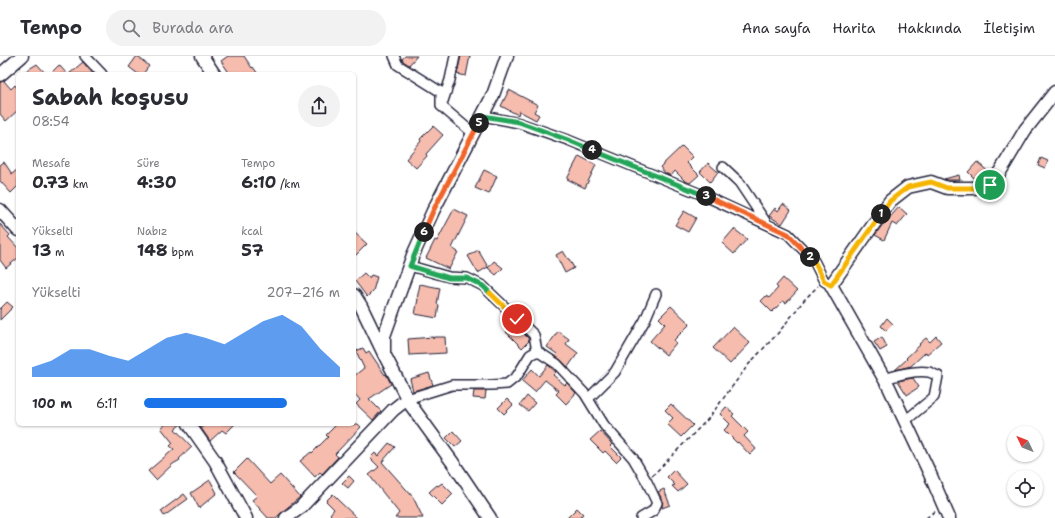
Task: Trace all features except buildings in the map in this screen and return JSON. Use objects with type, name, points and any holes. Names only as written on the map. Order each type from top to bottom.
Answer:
[{"type":"street","points":[[0,75],[22,56]]},
{"type":"street","points":[[85,56],[100,72]]},
{"type":"street","points":[[202,56],[213,72]]},
{"type":"street","points":[[394,56],[398,65],[441,92],[441,106],[474,134]]},
{"type":"street","points":[[441,106],[450,80],[455,56]]},
{"type":"street","points":[[384,354],[384,336],[410,266],[433,211],[493,95],[507,56]]},
{"type":"street","points":[[827,283],[890,201],[908,187],[931,182],[947,188],[973,188],[990,185],[996,178],[1025,130],[1055,92]]},
{"type":"street","points":[[483,116],[519,122],[568,140],[703,195],[788,234],[814,261],[884,379],[930,474],[949,518]]},
{"type":"street","points":[[723,166],[739,182],[767,224]]},
{"type":"street","points":[[0,210],[16,228]]},
{"type":"street","points":[[410,266],[449,278],[467,278],[483,286],[534,335],[537,351],[557,364],[585,394],[604,425],[633,458],[657,503],[655,515],[641,518]]},
{"type":"street","points":[[588,399],[615,372],[645,320],[656,294]]},
{"type":"street","points":[[356,298],[407,399],[490,518]]},
{"type":"street","points":[[286,518],[301,507],[393,410],[407,399],[452,385],[506,384],[517,376],[530,355],[537,351]]},
{"type":"street","points":[[884,379],[899,374],[913,372],[929,372],[938,376],[934,397],[905,421]]},
{"type":"street","points":[[190,426],[215,461],[246,518]]},
{"type":"path","points":[[647,482],[708,419],[749,364],[779,332],[805,299],[827,283]]},
{"type":"route","points":[[517,319],[483,286],[467,278],[449,278],[410,266],[413,255],[433,211],[483,116],[519,122],[568,140],[703,195],[788,234],[814,261],[824,281],[831,285],[890,201],[908,187],[931,182],[947,188],[973,188],[990,185]]}]
